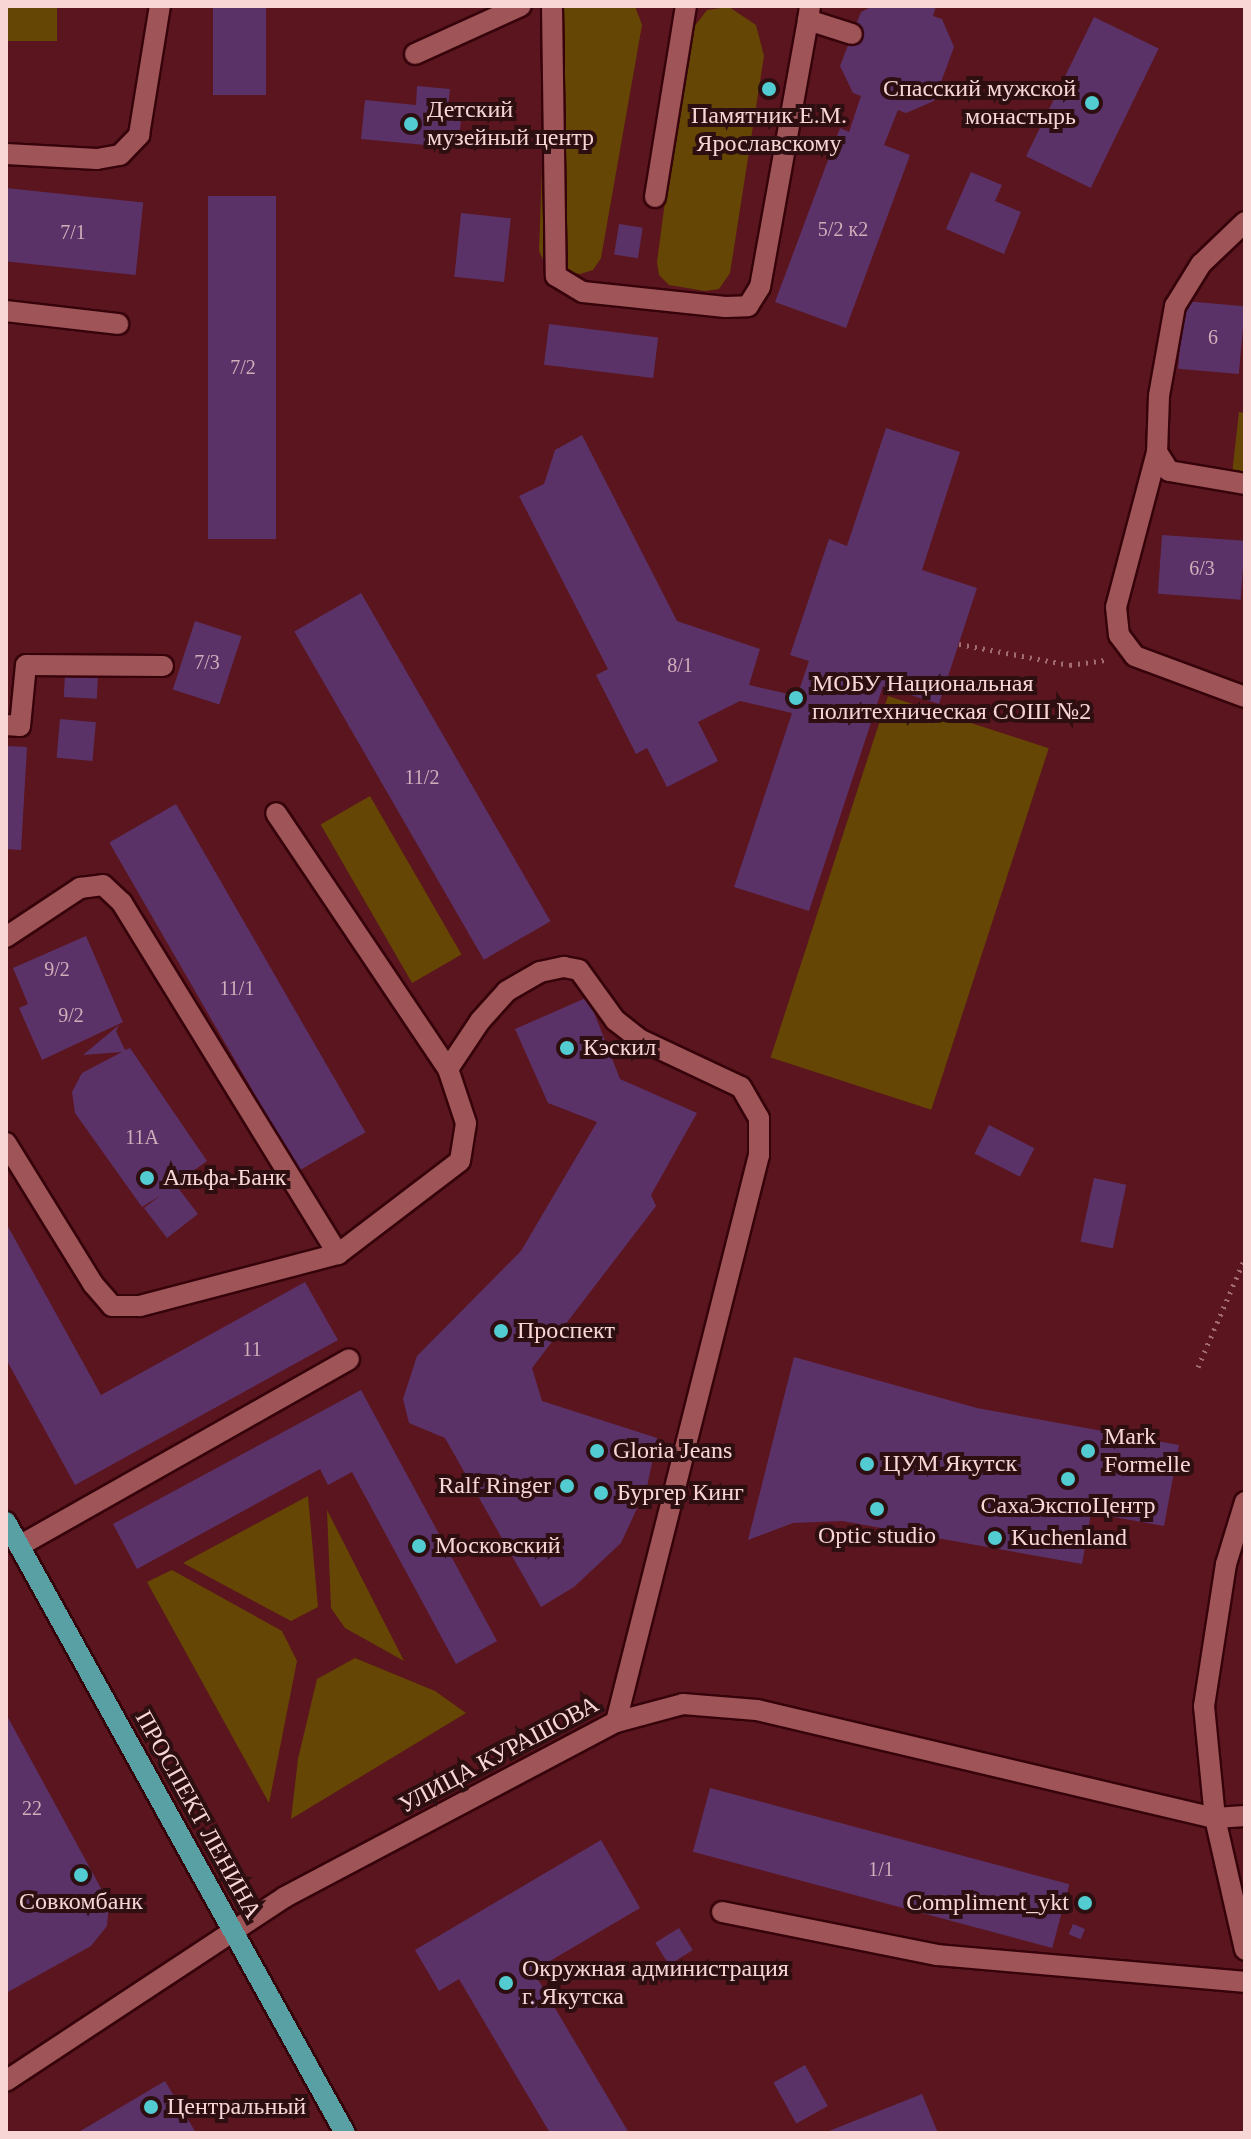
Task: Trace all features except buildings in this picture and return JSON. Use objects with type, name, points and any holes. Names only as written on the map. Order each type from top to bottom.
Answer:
[{"type":"main road","name":"ПРОСПЕКТ ЛЕНИНА","points":[[6,1522],[345,2133]]},
{"type":"street","points":[[6,154],[97,159],[120,155],[139,135],[160,6]]},
{"type":"street","points":[[415,54],[521,6]]},
{"type":"street","points":[[552,6],[556,276],[583,292],[725,307],[748,306],[760,287],[809,13],[852,34]]},
{"type":"street","points":[[655,197],[686,6]]},
{"type":"street","points":[[1245,222],[1201,264],[1175,306],[1159,396],[1157,452],[1116,607],[1119,635],[1135,656],[1245,697]]},
{"type":"street","points":[[6,311],[118,324]]},
{"type":"street","points":[[1157,452],[1169,471],[1245,484]]},
{"type":"street","points":[[6,725],[20,726],[26,665],[163,666]]},
{"type":"street","points":[[6,1143],[93,1284],[112,1306],[140,1306],[338,1254],[460,1161],[466,1123],[448,1069],[276,813]]},
{"type":"street","points":[[6,937],[80,888],[103,885],[122,903],[338,1254]]},
{"type":"street","points":[[448,1069],[480,1021],[507,991],[540,972],[564,967],[579,970],[615,1020],[641,1040],[741,1087],[759,1118],[759,1155],[616,1722]]},
{"type":"street","points":[[19,1546],[349,1359]]},
{"type":"street","points":[[1245,1502],[1226,1564],[1204,1706],[1215,1818],[1245,1950]]},
{"type":"street","name":"УЛИЦА КУРАШОВА","points":[[6,2081],[285,1897],[616,1722],[683,1704],[757,1710],[1215,1818],[1245,1816]]},
{"type":"street","points":[[722,1912],[937,1955],[1245,1982]]},
{"type":"path","points":[[959,644],[1070,665],[1135,656]]},
{"type":"path","points":[[1198,1367],[1245,1258]]},
{"type":"shaded area","points":[[6,6],[57,6],[57,41],[6,41]]},
{"type":"shaded area","points":[[554,6],[635,6],[642,25],[601,258],[593,270],[580,274],[547,268],[539,251],[547,29]]},
{"type":"shaded area","points":[[729,7],[756,25],[764,56],[730,273],[719,289],[705,291],[669,285],[659,275],[657,262],[687,36],[707,10]]},
{"type":"shaded area","points":[[1239,412],[1245,413],[1245,475],[1232,474]]},
{"type":"shaded area","points":[[888,696],[1049,748],[931,1110],[771,1057]]},
{"type":"shaded area","points":[[370,796],[462,954],[412,983],[321,824]]},
{"type":"shaded area","points":[[308,1496],[318,1607],[291,1621],[183,1563]]},
{"type":"shaded area","points":[[327,1510],[404,1661],[345,1628],[331,1608]]},
{"type":"shaded area","points":[[172,1570],[282,1631],[297,1661],[269,1803],[147,1582]]},
{"type":"shaded area","points":[[355,1658],[435,1691],[466,1713],[291,1819],[298,1759],[317,1679]]},
{"type":"place","name":"Памятник Е.М. Ярославскому","points":[[769,89]]},
{"type":"place","name":"Спасский мужской монастырь","points":[[1092,103]]},
{"type":"place","name":"Детский музейный центр","points":[[411,124]]},
{"type":"place","name":"МОБУ Национальная политехническая СОШ №2","points":[[796,698]]},
{"type":"place","name":"Кэскил","points":[[567,1048]]},
{"type":"place","name":"Альфа-Банк","points":[[147,1178]]},
{"type":"place","name":"Проспект","points":[[501,1331]]},
{"type":"place","name":"Gloria Jeans","points":[[597,1451]]},
{"type":"place","name":"Mark Formelle","points":[[1088,1451]]},
{"type":"place","name":"ЦУМ Якутск","points":[[867,1464]]},
{"type":"place","name":"СахаЭкспоЦентр","points":[[1068,1479]]},
{"type":"place","name":"Ralf Ringer","points":[[567,1486]]},
{"type":"place","name":"Бургер Кинг","points":[[601,1493]]},
{"type":"place","name":"Optic studio","points":[[877,1509]]},
{"type":"place","name":"Kuchenland","points":[[995,1538]]},
{"type":"place","name":"Московский","points":[[419,1546]]},
{"type":"place","name":"Совкомбанк","points":[[81,1875]]},
{"type":"place","name":"Compliment_ykt","points":[[1085,1903]]},
{"type":"place","name":"Окружная администрация г. Якутска","points":[[506,1983]]},
{"type":"place","name":"Центральный","points":[[151,2107]]}]
